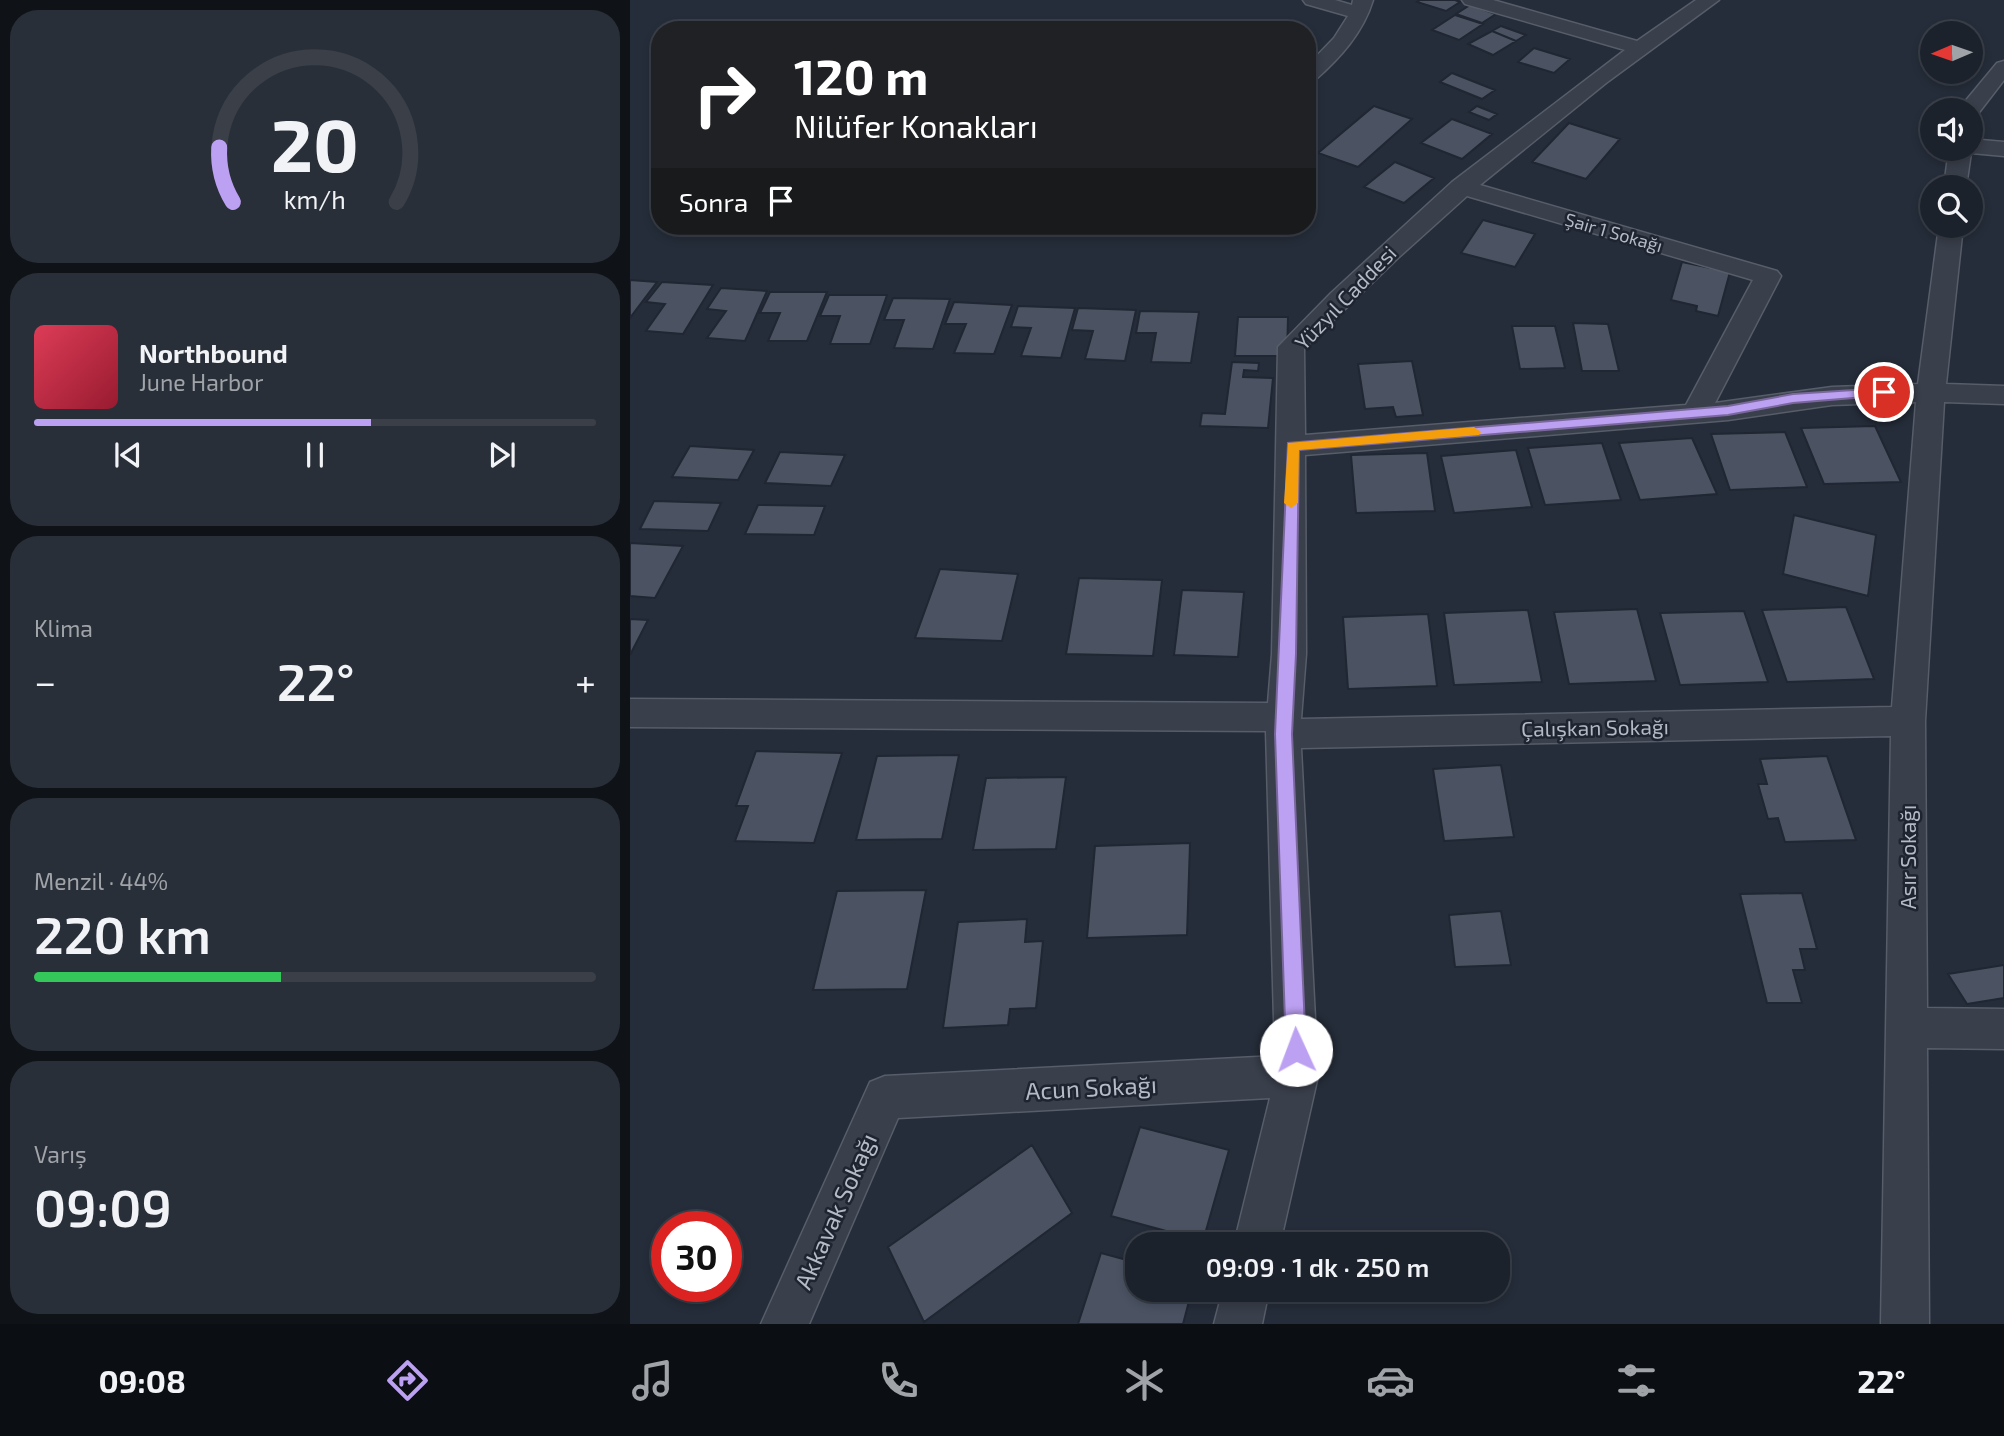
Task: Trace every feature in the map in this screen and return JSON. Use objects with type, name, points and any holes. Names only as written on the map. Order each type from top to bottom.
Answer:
[{"type":"street","points":[[1313,0],[1362,6],[1337,49],[1316,69]]},
{"type":"street","points":[[1472,0],[1640,48]]},
{"type":"street","name":"Yüzyıl Caddesi","points":[[1260,1232],[1297,1076],[1284,725],[1289,654],[1291,346],[1369,268],[1460,187],[1640,48],[1707,0]]},
{"type":"street","points":[[1976,98],[2004,67]]},
{"type":"street","points":[[1983,147],[2004,149]]},
{"type":"street","name":"Şair 1 Sokağı","points":[[1460,187],[1768,276],[1696,413]]},
{"type":"street","name":"Asır Sokağı","points":[[1905,1324],[1908,720],[1931,392],[1950,238]]},
{"type":"street","points":[[1292,446],[1728,411],[1793,398],[1860,393],[2004,395]]},
{"type":"street","name":"Çalışkan Sokağı","points":[[630,713],[1284,725],[1908,720]]},
{"type":"street","points":[[1906,1028],[2004,1029]]},
{"type":"street","name":"Acun Sokağı","points":[[885,1097],[1297,1076]]},
{"type":"street","name":"Akkavak Sokağı","points":[[785,1324],[885,1097]]},
{"type":"street","points":[[1238,1324],[1243,1302]]},
{"type":"building","points":[[1417,2],[1460,2],[1446,11]]},
{"type":"building","points":[[1470,5],[1496,14],[1482,23],[1456,14]]},
{"type":"building","points":[[1455,15],[1483,24],[1459,40],[1432,30]]},
{"type":"building","points":[[1501,26],[1526,35],[1516,41],[1492,31]]},
{"type":"building","points":[[1492,31],[1516,41],[1493,55],[1468,44]]},
{"type":"building","points":[[1534,48],[1570,59],[1554,73],[1518,62]]},
{"type":"building","points":[[1452,73],[1495,90],[1482,99],[1440,82]]},
{"type":"building","points":[[1374,106],[1412,119],[1358,167],[1318,153]]},
{"type":"building","points":[[1477,106],[1497,114],[1489,120],[1469,112]]},
{"type":"building","points":[[1452,119],[1492,134],[1462,159],[1421,143]]},
{"type":"building","points":[[1569,123],[1620,139],[1586,179],[1532,162]]},
{"type":"building","points":[[1395,162],[1434,178],[1404,203],[1364,187]]},
{"type":"building","points":[[1483,220],[1535,234],[1515,267],[1461,253]]},
{"type":"building","points":[[1682,262],[1730,272],[1718,316],[1696,311],[1697,306],[1671,300]]},
{"type":"building","points":[[630,280],[657,282],[630,318]]},
{"type":"building","points":[[662,282],[713,285],[683,334],[646,331],[665,304],[646,302]]},
{"type":"building","points":[[721,288],[767,291],[745,341],[707,338],[726,311],[707,309]]},
{"type":"building","points":[[770,292],[827,292],[807,341],[768,341],[780,313],[760,313]]},
{"type":"building","points":[[829,295],[887,295],[870,344],[830,344],[840,316],[820,316]]},
{"type":"building","points":[[893,298],[950,299],[933,349],[894,348],[904,320],[884,320]]},
{"type":"building","points":[[954,302],[1012,305],[994,354],[954,353],[966,324],[945,324]]},
{"type":"building","points":[[1018,306],[1075,308],[1061,358],[1021,356],[1031,328],[1011,327]]},
{"type":"building","points":[[1078,308],[1136,310],[1125,361],[1085,359],[1093,331],[1072,330]]},
{"type":"building","points":[[1140,311],[1199,312],[1191,363],[1151,362],[1156,333],[1136,333]]},
{"type":"building","points":[[1238,317],[1288,317],[1287,356],[1235,356]]},
{"type":"building","points":[[1573,323],[1608,324],[1619,371],[1582,371]]},
{"type":"building","points":[[1512,326],[1555,326],[1565,368],[1520,369]]},
{"type":"building","points":[[1412,361],[1423,415],[1396,417],[1393,407],[1365,409],[1358,364]]},
{"type":"building","points":[[1232,362],[1259,363],[1258,371],[1244,370],[1243,377],[1273,378],[1268,428],[1200,426],[1202,413],[1225,414]]},
{"type":"building","points":[[1875,426],[1901,482],[1824,484],[1801,428]]},
{"type":"building","points":[[1785,432],[1807,487],[1730,490],[1711,434]]},
{"type":"building","points":[[1692,438],[1717,494],[1640,500],[1619,443]]},
{"type":"building","points":[[1602,443],[1621,500],[1545,505],[1528,448]]},
{"type":"building","points":[[690,446],[754,450],[738,480],[672,477]]},
{"type":"building","points":[[1516,450],[1532,507],[1454,513],[1441,456]]},
{"type":"building","points":[[780,452],[845,455],[831,486],[765,483]]},
{"type":"building","points":[[1427,453],[1435,511],[1356,513],[1351,455]]},
{"type":"building","points":[[654,501],[721,503],[708,531],[640,529]]},
{"type":"building","points":[[758,505],[825,506],[814,535],[745,534]]},
{"type":"building","points":[[1794,515],[1876,535],[1868,596],[1783,574]]},
{"type":"building","points":[[630,543],[683,546],[655,598],[630,596]]},
{"type":"building","points":[[940,569],[1018,574],[1002,641],[915,638]]},
{"type":"building","points":[[1079,578],[1162,580],[1153,656],[1066,654]]},
{"type":"building","points":[[1182,590],[1244,592],[1238,657],[1174,655]]},
{"type":"building","points":[[1846,607],[1874,679],[1787,682],[1762,610]]},
{"type":"building","points":[[1637,609],[1656,681],[1569,684],[1554,612]]},
{"type":"building","points":[[1528,610],[1542,682],[1454,685],[1444,613]]},
{"type":"building","points":[[1744,611],[1768,682],[1680,685],[1660,613]]},
{"type":"building","points":[[1428,614],[1437,686],[1348,689],[1343,617]]},
{"type":"building","points":[[630,619],[648,620],[630,655]]},
{"type":"building","points":[[756,751],[842,753],[814,843],[735,841],[748,806],[736,806]]},
{"type":"building","points":[[959,755],[942,839],[856,840],[877,756]]},
{"type":"building","points":[[1827,756],[1856,840],[1785,842],[1778,818],[1768,819],[1758,784],[1767,784],[1760,759]]},
{"type":"building","points":[[1501,765],[1514,837],[1444,841],[1433,769]]},
{"type":"building","points":[[1066,777],[1056,849],[973,850],[986,778]]},
{"type":"building","points":[[1190,843],[1187,935],[1087,938],[1095,846]]},
{"type":"building","points":[[926,890],[907,989],[813,990],[837,891]]},
{"type":"building","points":[[1802,893],[1817,949],[1800,949],[1805,970],[1793,970],[1802,1003],[1767,1003],[1740,894]]},
{"type":"building","points":[[1501,911],[1511,965],[1455,967],[1449,915]]},
{"type":"building","points":[[1027,919],[1025,942],[1043,941],[1036,1008],[1010,1009],[1008,1025],[943,1028],[958,922]]},
{"type":"building","points":[[2004,965],[2004,998],[1967,1004],[1948,974]]},
{"type":"building","points":[[1140,1127],[1229,1150],[1206,1232],[1170,1232],[1111,1216]]},
{"type":"building","points":[[1032,1145],[1072,1213],[924,1322],[888,1247]]},
{"type":"building","points":[[1101,1253],[1125,1259],[1125,1302],[1189,1302],[1183,1324],[1078,1324]]},
{"type":"slow traffic","points":[[1291,503],[1292,446],[1474,432]]},
{"type":"route","points":[[1296,1050],[1283,734],[1289,654],[1292,446],[1728,411],[1793,398],[1884,392]]}]
